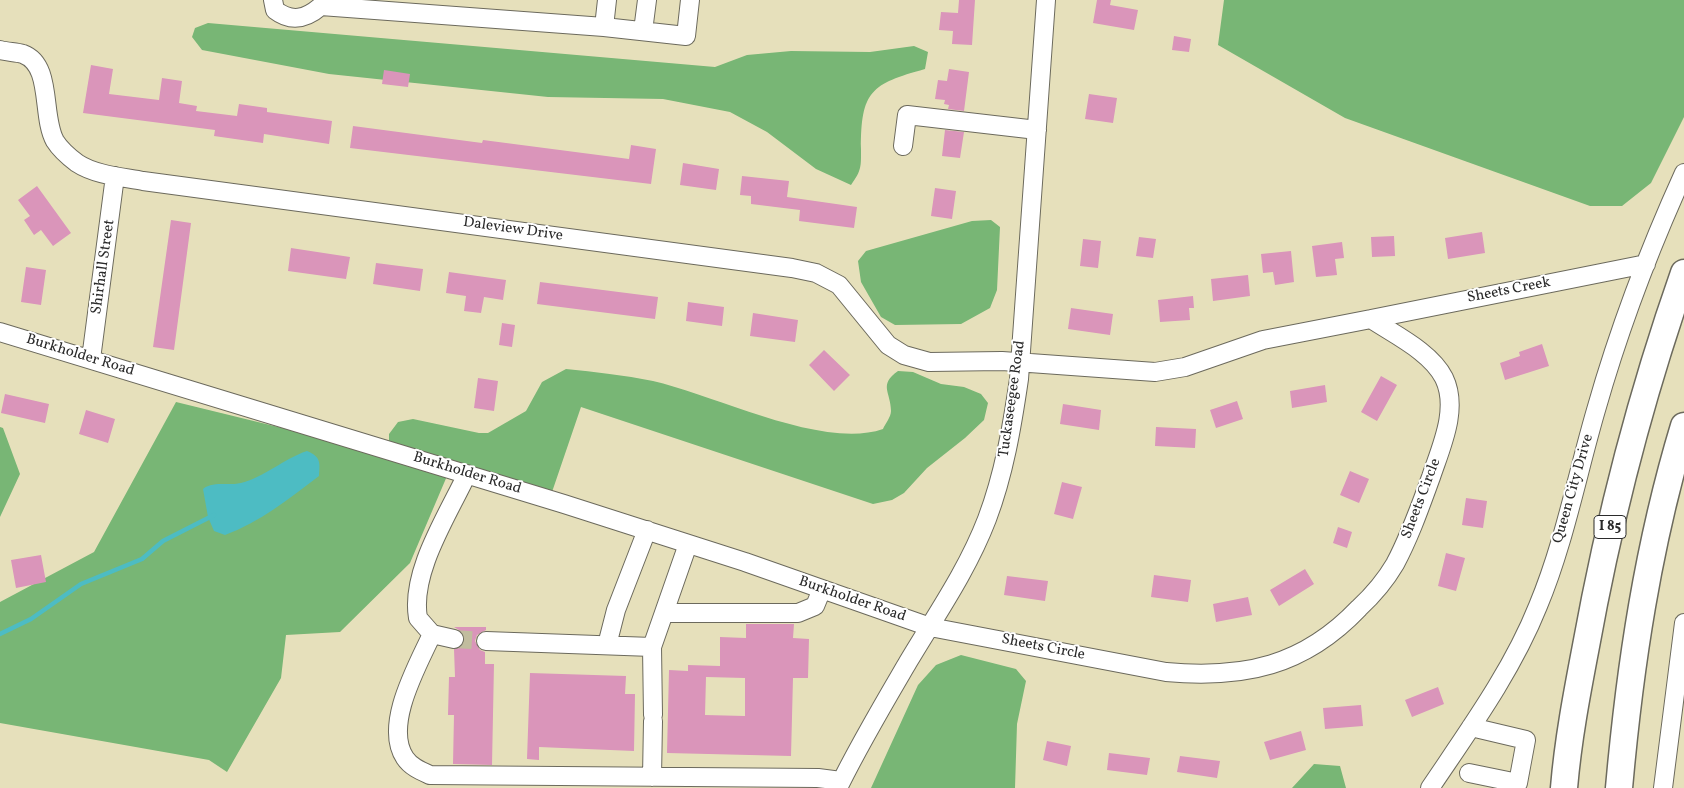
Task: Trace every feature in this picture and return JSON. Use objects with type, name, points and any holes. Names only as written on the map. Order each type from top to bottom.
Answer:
[{"type":"highway","name":"I 85","points":[[1564,788],[1568,747],[1601,564],[1633,432],[1684,274]]},
{"type":"highway","points":[[1619,788],[1632,669],[1644,590],[1671,470],[1684,426]]},
{"type":"street","points":[[273,0],[275,10],[282,16],[296,18],[309,17],[321,6],[391,6],[686,36],[690,0]]},
{"type":"street","points":[[604,27],[607,0]]},
{"type":"street","points":[[647,0],[650,32]]},
{"type":"street","name":"Tuckaseegee Road","points":[[840,784],[970,556],[997,491],[1010,440],[1020,363],[1046,0]]},
{"type":"street","name":"Daleview Drive","points":[[0,50],[24,55],[35,63],[40,71],[48,119],[55,141],[77,163],[115,176],[792,268],[816,273],[839,284],[888,345],[904,355],[929,362],[1020,363]]},
{"type":"street","points":[[903,146],[907,115],[1037,130]]},
{"type":"street","name":"Queen City Drive","points":[[1430,788],[1471,727],[1524,637],[1539,605],[1554,560],[1596,408],[1626,314],[1684,173]]},
{"type":"street","name":"Shirhall Street","points":[[91,359],[115,176]]},
{"type":"street","name":"Sheets Creek","points":[[1371,319],[1646,264]]},
{"type":"street","points":[[1020,363],[1155,372],[1184,367],[1263,340],[1371,319]]},
{"type":"street","name":"Sheets Circle","points":[[930,627],[1166,672],[1200,675],[1234,673],[1268,667],[1290,659],[1332,633],[1375,592],[1394,566],[1415,522],[1441,447],[1449,417],[1448,389],[1444,377],[1434,364],[1371,319]]},
{"type":"street","name":"Burkholder Road","points":[[0,332],[647,530],[930,627]]},
{"type":"street","points":[[454,639],[432,634],[418,618],[417,590],[427,559],[467,474]]},
{"type":"street","points":[[607,645],[616,610],[647,530]]},
{"type":"street","points":[[652,777],[653,740],[650,715],[652,647],[688,544]]},
{"type":"street","points":[[665,613],[798,613],[815,606],[822,589]]},
{"type":"street","points":[[1663,788],[1684,623]]},
{"type":"street","points":[[432,634],[404,694],[399,725],[399,744],[405,758],[416,769],[430,776],[818,778],[840,784]]},
{"type":"street","points":[[486,641],[652,647]]},
{"type":"street","points":[[1469,773],[1518,786],[1526,740],[1471,727]]},
{"type":"green space","points":[[1224,0],[1684,0],[1684,117],[1651,183],[1622,206],[1590,206],[1345,118],[1218,45]]},
{"type":"green space","points":[[208,23],[715,67],[747,55],[791,51],[870,52],[914,46],[928,52],[925,69],[907,74],[881,86],[867,102],[863,114],[860,168],[851,185],[816,169],[767,132],[730,112],[663,99],[548,97],[329,74],[202,50],[192,37],[195,28]]},
{"type":"green space","points":[[991,220],[1000,227],[997,290],[990,308],[961,324],[895,325],[881,317],[861,282],[858,261],[866,251],[972,221]]},
{"type":"green space","points":[[566,369],[653,381],[800,427],[830,432],[858,434],[883,429],[891,413],[887,389],[888,380],[898,371],[913,372],[941,384],[964,387],[981,394],[988,403],[984,420],[965,438],[927,468],[904,493],[892,500],[873,504],[581,407],[552,492],[389,441],[389,434],[398,422],[413,419],[479,433],[488,433],[526,411],[542,382]]},
{"type":"green space","points":[[176,402],[450,469],[410,563],[340,632],[286,635],[281,678],[227,772],[209,760],[0,723],[0,602],[94,552]]},
{"type":"green space","points":[[0,427],[3,428],[20,474],[0,517]]},
{"type":"green space","points":[[961,655],[1016,669],[1026,681],[1017,724],[1015,788],[871,788],[918,685],[936,665]]},
{"type":"green space","points":[[1314,764],[1340,766],[1346,788],[1292,788]]},
{"type":"water","points":[[307,451],[315,455],[319,461],[319,476],[250,524],[225,535],[214,531],[208,517],[203,489],[216,484],[236,484],[250,480]]},
{"type":"building","points":[[959,0],[975,0],[972,45],[952,44],[953,31],[939,30],[941,12],[958,13]]},
{"type":"building","points":[[1097,0],[1111,0],[1110,5],[1138,10],[1134,30],[1093,23]]},
{"type":"building","points":[[1174,36],[1191,39],[1189,52],[1172,50]]},
{"type":"building","points":[[91,65],[113,69],[109,94],[159,100],[162,78],[182,81],[179,103],[197,106],[196,111],[237,116],[239,104],[267,108],[267,112],[332,121],[329,144],[264,134],[263,143],[214,136],[215,130],[83,113]]},
{"type":"building","points":[[949,69],[969,72],[964,111],[948,109],[949,105],[944,104],[945,100],[935,99],[938,80],[947,81]]},
{"type":"building","points":[[384,70],[410,74],[408,87],[382,84]]},
{"type":"building","points":[[1089,94],[1117,98],[1113,123],[1085,119]]},
{"type":"building","points":[[353,126],[482,143],[483,140],[629,159],[631,145],[656,149],[651,184],[350,148]]},
{"type":"building","points":[[945,130],[964,132],[960,158],[942,156]]},
{"type":"building","points":[[683,163],[719,169],[716,190],[680,185]]},
{"type":"building","points":[[742,176],[789,181],[787,197],[857,207],[854,228],[799,221],[800,210],[751,204],[751,196],[740,195]]},
{"type":"building","points":[[37,186],[71,233],[53,246],[41,230],[34,235],[24,220],[30,216],[18,200]]},
{"type":"building","points":[[935,188],[956,191],[952,219],[931,216]]},
{"type":"building","points":[[171,220],[191,223],[174,350],[153,347]]},
{"type":"building","points":[[1482,232],[1485,253],[1448,259],[1445,238]]},
{"type":"building","points":[[1394,236],[1395,256],[1372,257],[1371,237]]},
{"type":"building","points":[[1139,237],[1156,239],[1153,258],[1136,256]]},
{"type":"building","points":[[1083,239],[1101,241],[1098,268],[1080,266]]},
{"type":"building","points":[[1342,242],[1344,258],[1335,259],[1337,275],[1316,277],[1312,246]]},
{"type":"building","points":[[291,248],[350,257],[346,279],[288,271]]},
{"type":"building","points":[[1291,251],[1294,282],[1275,285],[1273,272],[1263,273],[1261,254]]},
{"type":"building","points":[[376,263],[423,269],[420,291],[373,284]]},
{"type":"building","points":[[26,267],[46,270],[41,305],[21,302]]},
{"type":"building","points":[[449,272],[506,280],[503,300],[484,297],[481,313],[464,311],[466,296],[446,293]]},
{"type":"building","points":[[1248,275],[1250,296],[1213,301],[1211,279]]},
{"type":"building","points":[[540,282],[658,297],[655,319],[537,304]]},
{"type":"building","points":[[1193,296],[1194,308],[1189,308],[1190,320],[1160,322],[1158,300]]},
{"type":"building","points":[[688,302],[724,307],[722,326],[686,321]]},
{"type":"building","points":[[1071,308],[1113,314],[1110,335],[1068,329]]},
{"type":"building","points":[[753,313],[798,320],[795,342],[750,336]]},
{"type":"building","points":[[502,323],[515,325],[512,347],[499,345]]},
{"type":"building","points":[[1542,344],[1549,366],[1505,380],[1500,363],[1520,356],[1519,352]]},
{"type":"building","points":[[824,350],[850,375],[834,391],[809,365]]},
{"type":"building","points":[[1381,376],[1397,385],[1377,421],[1361,412]]},
{"type":"building","points":[[478,378],[498,381],[494,411],[474,408]]},
{"type":"building","points":[[1325,385],[1327,402],[1292,408],[1290,391]]},
{"type":"building","points":[[5,394],[49,404],[45,423],[1,413]]},
{"type":"building","points":[[1237,401],[1243,419],[1216,428],[1210,410]]},
{"type":"building","points":[[1063,404],[1101,410],[1099,430],[1060,424]]},
{"type":"building","points":[[86,410],[115,419],[108,443],[79,434]]},
{"type":"building","points":[[1156,427],[1196,429],[1195,448],[1155,446]]},
{"type":"building","points":[[1350,471],[1369,479],[1359,503],[1340,495]]},
{"type":"building","points":[[1062,482],[1082,487],[1073,519],[1054,514]]},
{"type":"building","points":[[1466,498],[1487,501],[1483,528],[1462,525]]},
{"type":"building","points":[[1338,527],[1352,532],[1347,548],[1333,543]]},
{"type":"building","points":[[1446,553],[1465,558],[1456,591],[1438,586]]},
{"type":"building","points":[[41,555],[46,582],[16,588],[11,560]]},
{"type":"building","points":[[1305,569],[1314,584],[1279,606],[1270,590]]},
{"type":"building","points":[[1154,575],[1191,580],[1188,602],[1151,597]]},
{"type":"building","points":[[1007,576],[1048,581],[1045,601],[1004,595]]},
{"type":"building","points":[[1248,597],[1252,615],[1216,622],[1213,604]]},
{"type":"building","points":[[746,624],[794,624],[793,638],[809,639],[808,678],[793,678],[791,756],[667,753],[669,670],[688,671],[688,665],[720,666],[720,637],[746,638]],"holes":[[[706,677],[745,678],[745,716],[705,715]]]},
{"type":"building","points":[[454,627],[486,627],[486,630],[477,635],[475,641],[480,650],[485,652],[485,664],[494,664],[492,765],[453,764],[454,715],[448,715],[449,677],[455,677],[454,649],[461,647],[464,641],[462,632]]},
{"type":"building","points":[[530,673],[626,676],[625,694],[635,694],[634,751],[539,747],[539,760],[527,759]]},
{"type":"building","points":[[1438,687],[1444,704],[1412,717],[1405,700]]},
{"type":"building","points":[[1361,705],[1363,726],[1325,729],[1323,708]]},
{"type":"building","points":[[1301,731],[1306,750],[1270,760],[1264,742]]},
{"type":"building","points":[[1047,741],[1071,746],[1067,766],[1043,760]]},
{"type":"building","points":[[1109,753],[1150,758],[1147,775],[1107,770]]},
{"type":"building","points":[[1180,756],[1220,761],[1217,778],[1177,772]]},
{"type":"waterway","points":[[0,634],[31,619],[81,584],[142,559],[163,541],[214,515]]},
{"type":"tunnel","points":[[454,639],[486,641]]}]
